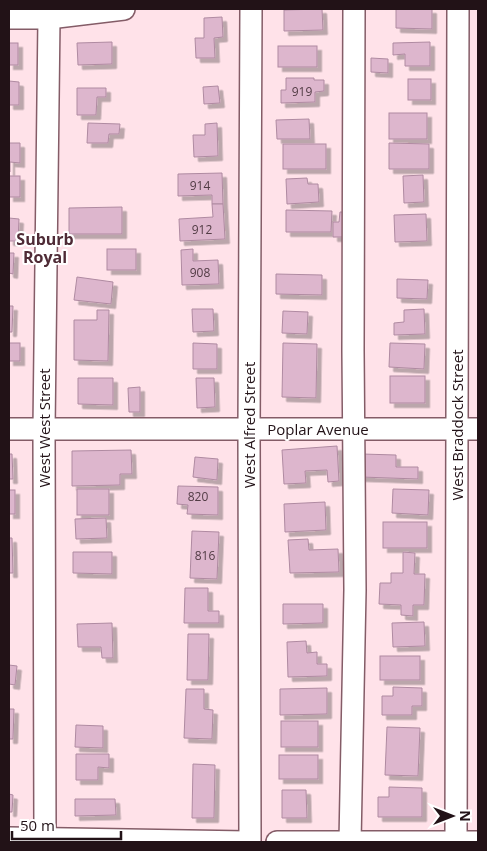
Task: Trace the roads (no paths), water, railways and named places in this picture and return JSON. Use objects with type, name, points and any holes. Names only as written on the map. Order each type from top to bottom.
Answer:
[{"type":"street","points":[[9,18],[124,9]]},
{"type":"street","name":"West Alfred Street","points":[[248,842],[251,9]]},
{"type":"street","points":[[350,842],[355,590],[353,351],[354,9]]},
{"type":"street","name":"West Braddock Street","points":[[456,842],[458,9]]},
{"type":"street","name":"West West Street","points":[[45,838],[44,429],[60,14]]},
{"type":"street","name":"Poplar Avenue","points":[[9,429],[478,429]]},
{"type":"street","points":[[9,838],[88,841],[248,842]]},
{"type":"street","points":[[277,842],[478,842]]},
{"type":"district","name":"Suburb Royal","points":[[45,248]]}]
